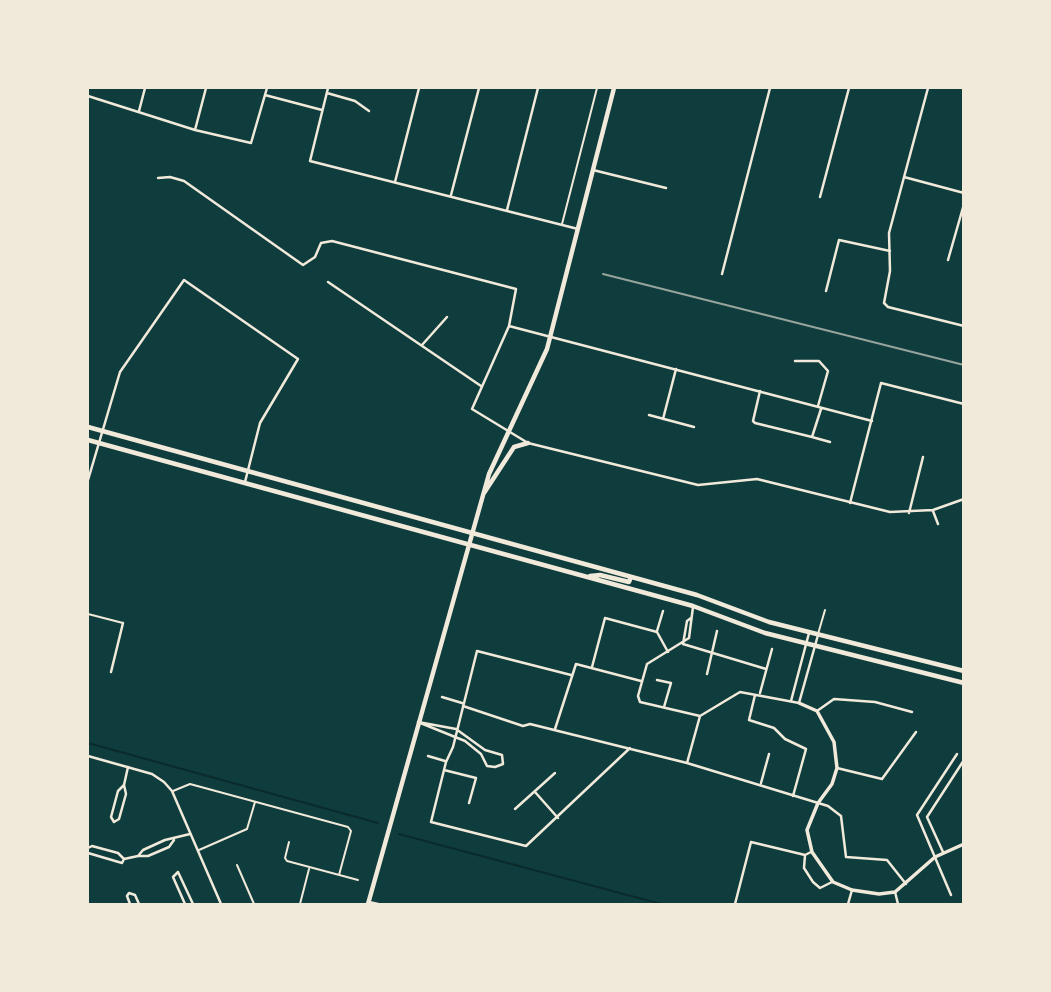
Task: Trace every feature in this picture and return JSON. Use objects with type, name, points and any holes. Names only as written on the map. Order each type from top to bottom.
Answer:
[{"type":"main road","points":[[369,903],[482,496],[550,336],[614,88]]},
{"type":"main road","points":[[88,427],[631,577],[808,633],[964,671]]},
{"type":"main road","points":[[88,440],[694,606],[748,627],[964,683]]},
{"type":"main road","points":[[482,496],[514,447],[528,443]]},
{"type":"main road","points":[[586,576],[600,575],[629,582],[631,577]]},
{"type":"street","points":[[138,113],[145,88]]},
{"type":"street","points":[[195,130],[206,88]]},
{"type":"street","points":[[88,96],[195,130],[251,143],[267,88]]},
{"type":"street","points":[[328,88],[310,161],[578,229]]},
{"type":"street","points":[[395,182],[419,88]]},
{"type":"street","points":[[451,195],[479,88]]},
{"type":"street","points":[[507,210],[538,88]]},
{"type":"street","points":[[722,274],[770,88]]},
{"type":"street","points":[[820,197],[849,88]]},
{"type":"street","points":[[928,88],[888,233],[890,271],[884,303],[887,307],[964,326]]},
{"type":"street","points":[[327,93],[355,101],[369,111]]},
{"type":"street","points":[[265,96],[322,110]]},
{"type":"street","points":[[593,170],[666,188]]},
{"type":"street","points":[[158,178],[170,177],[184,181],[303,265],[315,257],[321,243],[332,241],[512,287],[517,293],[509,326],[471,409],[528,443],[698,485],[757,479],[850,503],[909,513],[933,510],[964,499]]},
{"type":"street","points":[[904,177],[964,193]]},
{"type":"street","points":[[948,260],[964,204]]},
{"type":"street","points":[[826,291],[839,240],[890,251]]},
{"type":"street","points":[[88,480],[120,372],[184,280],[298,359],[266,410],[244,482]]},
{"type":"street","points":[[328,282],[482,386]]},
{"type":"street","points":[[422,345],[447,317]]},
{"type":"street","points":[[509,326],[872,421]]},
{"type":"street","points":[[794,361],[819,361],[828,371],[812,437]]},
{"type":"street","points":[[663,419],[676,369]]},
{"type":"street","points":[[850,503],[881,383],[964,404]]},
{"type":"street","points":[[760,391],[753,422],[830,442]]},
{"type":"street","points":[[649,415],[694,427]]},
{"type":"street","points":[[909,513],[923,457]]},
{"type":"street","points":[[933,510],[938,524]]},
{"type":"street","points":[[694,606],[689,638],[647,664],[638,696],[640,702],[700,716],[740,692],[791,701],[817,710],[834,741],[837,768],[832,784],[818,803],[807,830],[812,852],[833,882],[852,890],[879,894],[895,892],[943,852],[964,844]]},
{"type":"street","points":[[663,611],[657,632],[668,652]]},
{"type":"street","points":[[592,667],[605,618],[657,632]]},
{"type":"street","points":[[111,672],[123,623]]},
{"type":"street","points":[[707,674],[717,631]]},
{"type":"street","points":[[791,701],[808,633]]},
{"type":"street","points":[[799,703],[818,635]]},
{"type":"street","points":[[683,644],[766,669]]},
{"type":"street","points":[[772,649],[749,720],[774,727],[785,738],[806,749],[793,796]]},
{"type":"street","points":[[571,675],[477,651],[430,822],[526,846],[630,748]]},
{"type":"street","points":[[555,730],[576,664],[641,681]]},
{"type":"street","points":[[657,680],[671,683],[664,709]]},
{"type":"street","points":[[442,697],[500,720],[630,748],[761,783],[769,790],[828,806],[841,816],[846,857],[887,860],[906,884]]},
{"type":"street","points":[[817,710],[834,699],[875,702],[912,712]]},
{"type":"street","points":[[687,763],[700,716]]},
{"type":"street","points":[[418,722],[456,729],[485,750],[502,755],[503,764],[495,768],[487,765],[481,754],[455,737],[418,722]]},
{"type":"street","points":[[837,768],[882,779],[916,732]]},
{"type":"street","points":[[481,754],[485,750]]},
{"type":"street","points":[[761,783],[769,754]]},
{"type":"street","points":[[951,895],[917,815],[957,754]]},
{"type":"street","points":[[88,756],[152,774],[172,791],[221,905]]},
{"type":"street","points":[[428,756],[446,762]]},
{"type":"street","points":[[943,852],[927,817],[963,760]]},
{"type":"street","points":[[124,785],[118,791],[111,817],[114,822],[119,819],[126,794],[124,785],[128,767]]},
{"type":"street","points":[[444,770],[476,778],[470,803]]},
{"type":"street","points":[[515,810],[555,773]]},
{"type":"street","points":[[535,792],[558,818]]},
{"type":"street","points":[[138,856],[143,850],[165,840],[174,840],[190,834]]},
{"type":"street","points":[[124,859],[118,853],[92,846],[88,850],[122,863],[124,859],[148,856],[169,847],[174,840]]},
{"type":"street","points":[[735,905],[751,842],[805,855],[812,852]]},
{"type":"street","points":[[805,855],[805,870],[813,882],[820,888],[833,882]]},
{"type":"street","points":[[185,905],[173,877],[178,872],[193,905]]},
{"type":"street","points":[[848,905],[852,890]]},
{"type":"street","points":[[895,892],[898,905]]},
{"type":"street","points":[[130,905],[127,896],[130,893],[135,895],[139,905]]},
{"type":"street","points":[[369,903],[378,905]]},
{"type":"lane","points":[[562,225],[597,88]]},
{"type":"lane","points":[[818,635],[825,610]]},
{"type":"lane","points":[[88,614],[123,623]]},
{"type":"lane","points":[[172,791],[190,784],[350,829],[339,875]]},
{"type":"lane","points":[[198,851],[247,829],[255,802]]},
{"type":"lane","points":[[289,842],[286,860],[358,880]]},
{"type":"lane","points":[[237,865],[254,905]]},
{"type":"lane","points":[[300,905],[310,867]]},
{"type":"waterway","points":[[88,743],[378,823]]},
{"type":"waterway","points":[[399,834],[661,904]]},
{"type":"railway","points":[[603,274],[964,365]]}]
